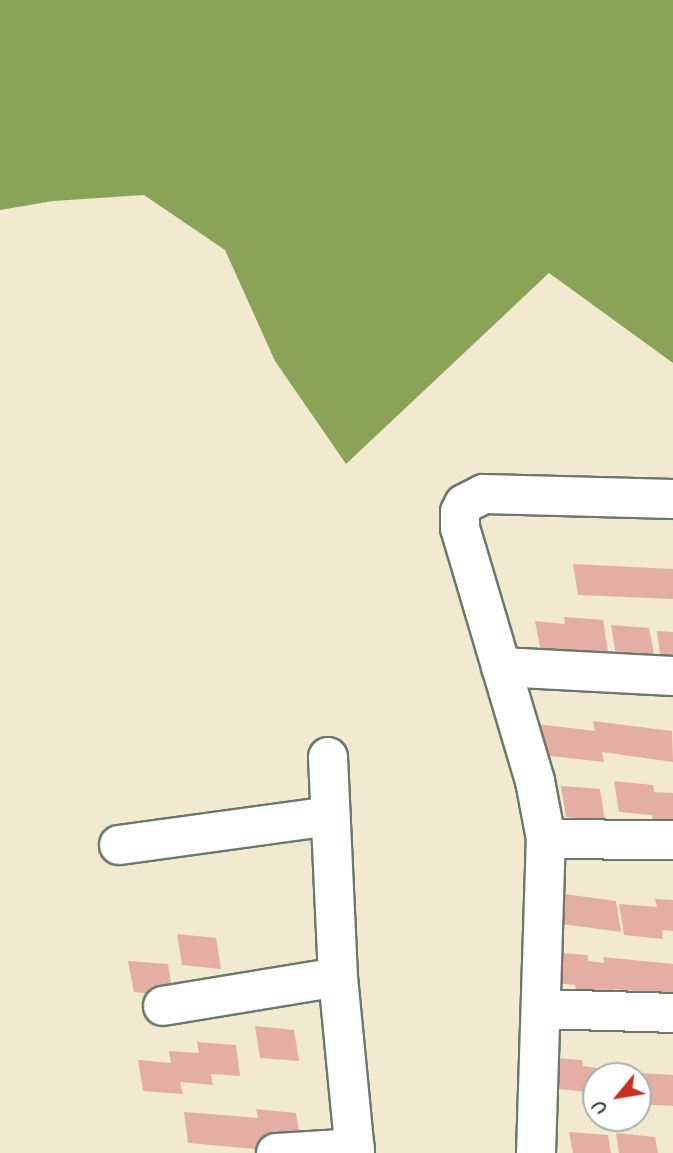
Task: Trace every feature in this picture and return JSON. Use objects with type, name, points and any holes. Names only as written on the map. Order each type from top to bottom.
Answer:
[{"type":"street","points":[[536,1153],[546,839],[535,782],[460,528],[464,504],[484,494],[673,499]]},
{"type":"street","points":[[501,667],[673,677]]},
{"type":"street","points":[[276,1153],[355,1151],[338,977],[328,757]]},
{"type":"street","points":[[118,845],[330,816]]},
{"type":"street","points":[[546,839],[673,840]]},
{"type":"street","points":[[163,1006],[338,977]]},
{"type":"street","points":[[541,1009],[673,1013]]},
{"type":"green space","points":[[0,0],[673,0],[673,363],[549,273],[346,464],[275,361],[225,250],[144,195],[53,201],[0,210]]},
{"type":"building","points":[[573,564],[673,569],[673,599],[578,595]]},
{"type":"building","points":[[564,617],[603,620],[608,652],[541,652],[535,621],[565,624]]},
{"type":"building","points":[[611,625],[649,628],[655,659],[616,656]]},
{"type":"building","points":[[657,631],[673,632],[673,663],[661,662]]},
{"type":"building","points":[[593,721],[672,731],[673,762],[602,752],[604,762],[533,754],[529,723],[595,731]]},
{"type":"building","points":[[614,781],[653,785],[654,792],[673,793],[673,824],[653,822],[652,815],[619,812]]},
{"type":"building","points":[[561,786],[600,789],[605,821],[566,817]]},
{"type":"building","points":[[549,892],[616,901],[621,932],[554,923]]},
{"type":"building","points":[[655,899],[673,900],[673,931],[662,930],[663,939],[624,935],[619,904],[657,907]]},
{"type":"building","points":[[177,934],[216,938],[221,969],[182,965]]},
{"type":"building","points":[[548,952],[588,955],[588,961],[604,963],[603,957],[673,964],[673,995],[614,989],[615,995],[576,991],[575,985],[553,983]]},
{"type":"building","points":[[128,961],[168,964],[173,996],[134,992]]},
{"type":"building","points":[[255,1026],[294,1030],[299,1061],[260,1058]]},
{"type":"building","points":[[197,1042],[236,1045],[240,1076],[211,1074],[213,1085],[180,1082],[183,1094],[143,1091],[138,1060],[171,1063],[169,1051],[199,1053]]},
{"type":"building","points":[[543,1057],[582,1060],[582,1091],[548,1088]]},
{"type":"building","points":[[652,1074],[673,1075],[673,1106],[652,1105]]},
{"type":"building","points":[[256,1109],[296,1113],[301,1144],[268,1150],[188,1143],[184,1112],[258,1118]]},
{"type":"building","points":[[569,1132],[608,1135],[611,1153],[573,1153]]},
{"type":"building","points":[[616,1133],[655,1137],[658,1153],[619,1153]]}]
